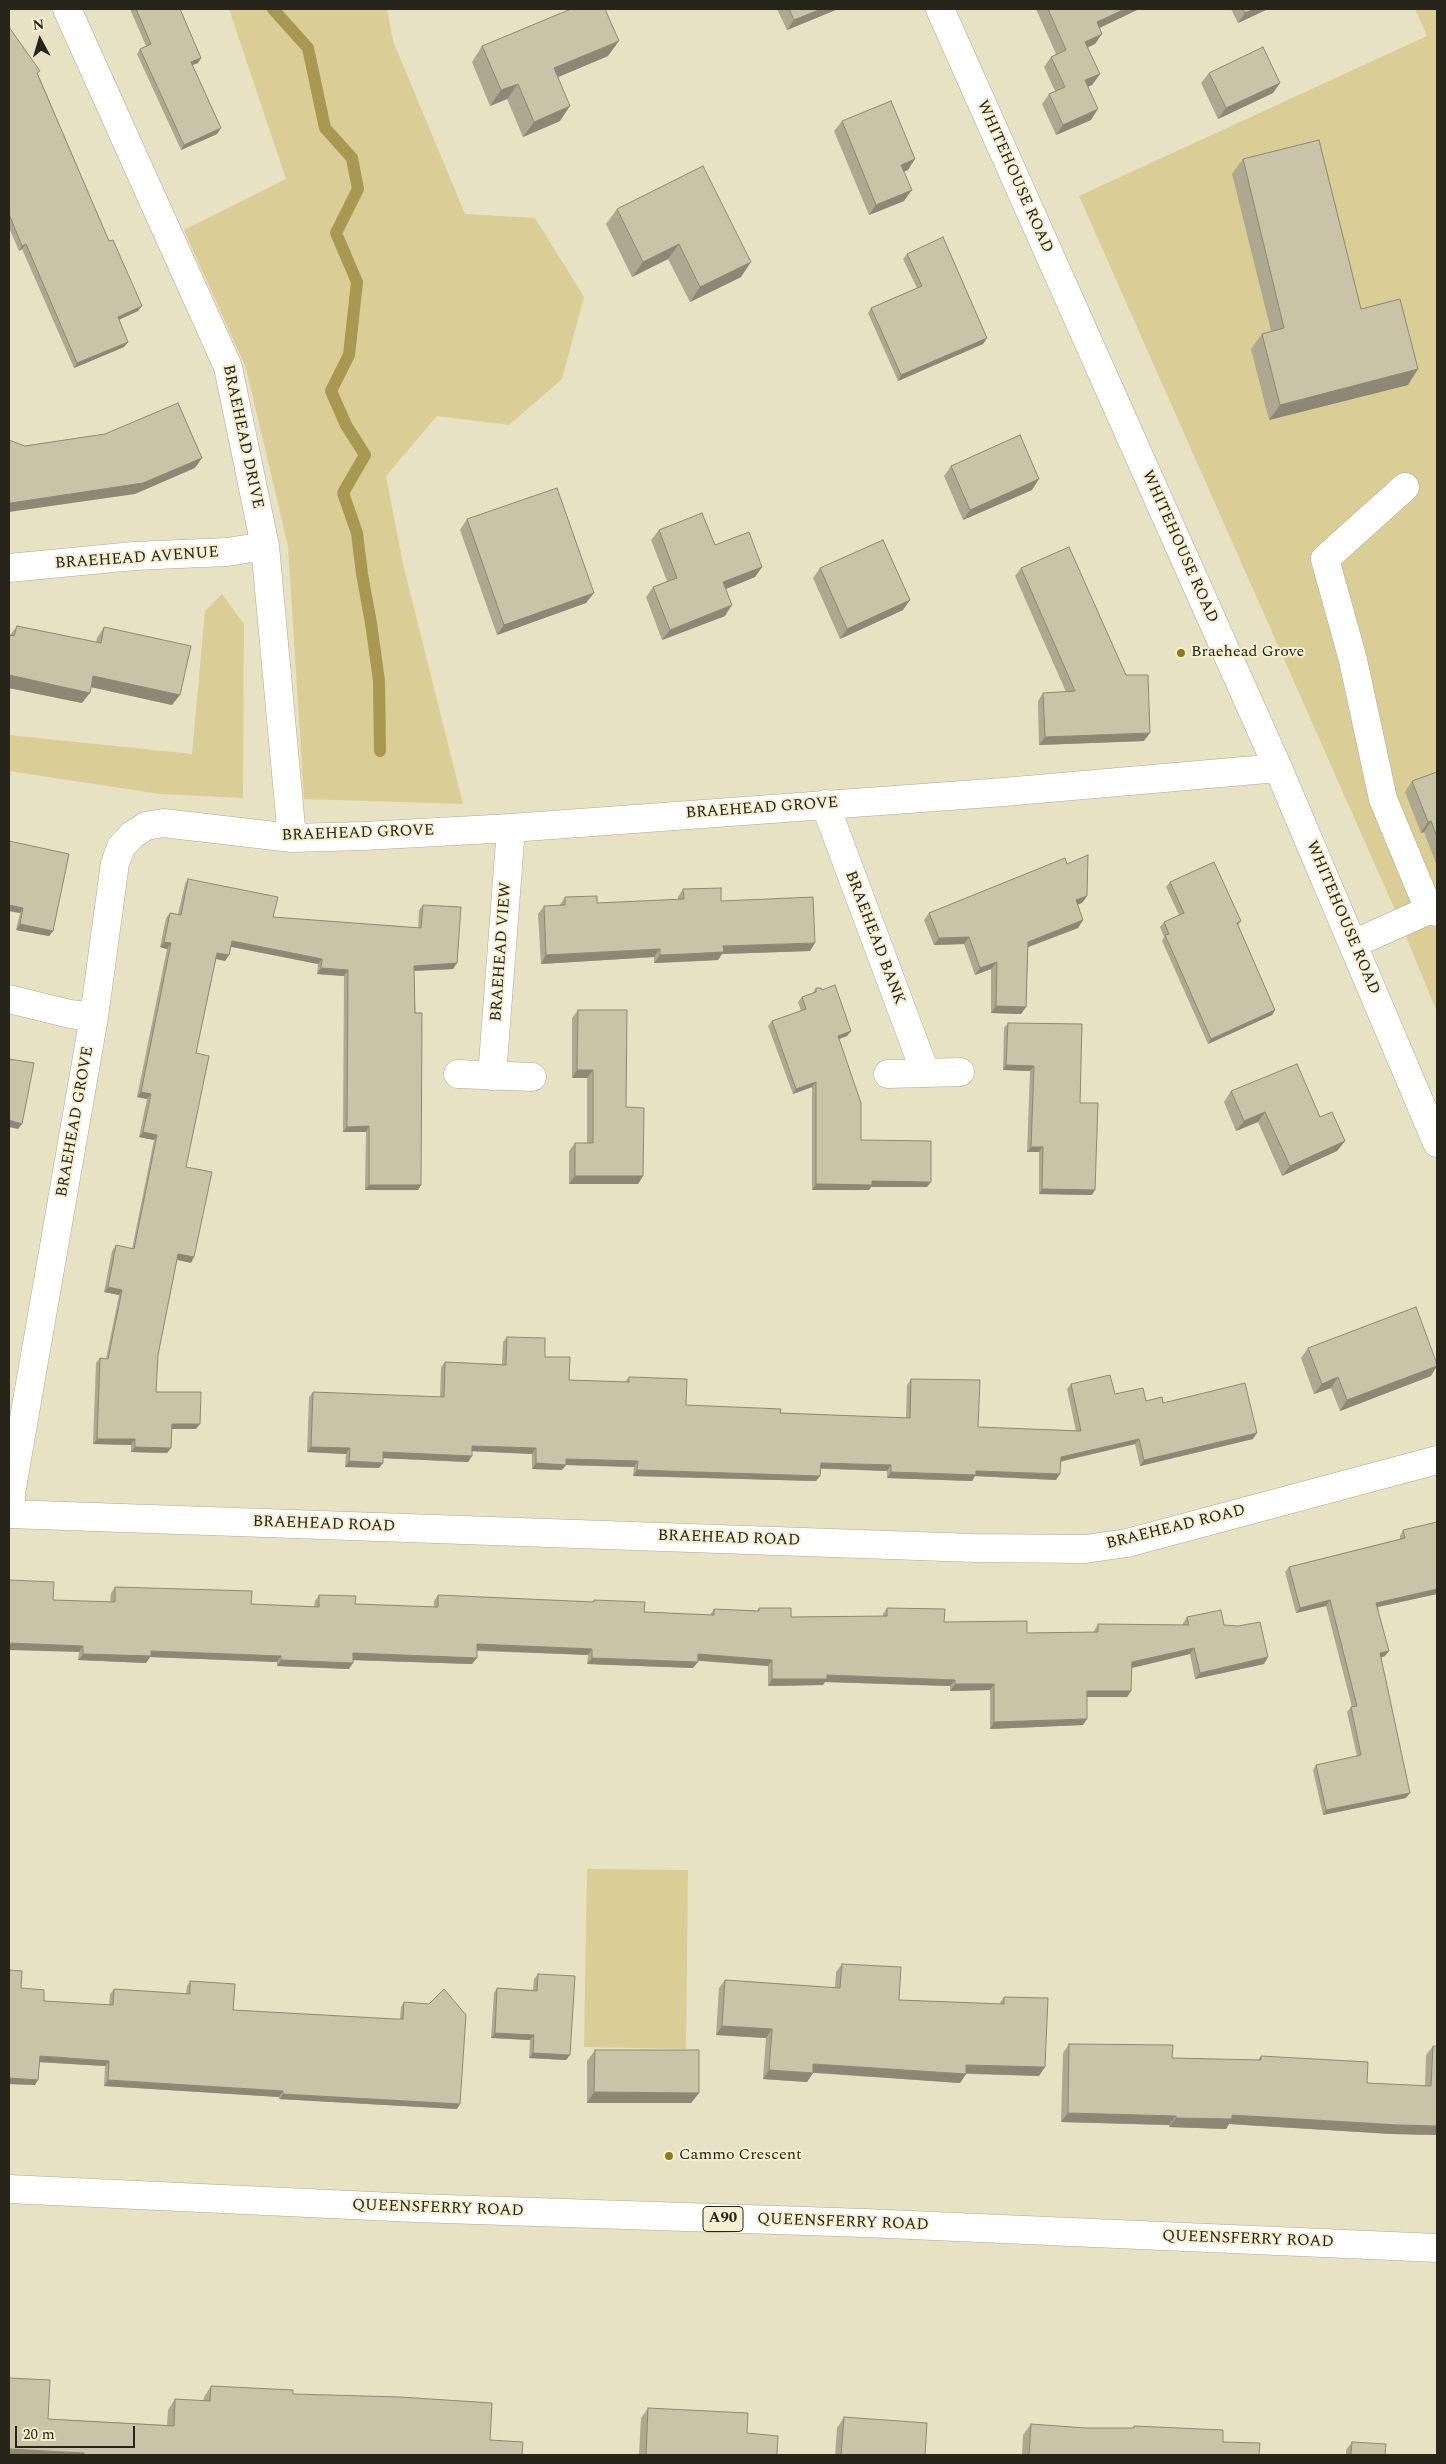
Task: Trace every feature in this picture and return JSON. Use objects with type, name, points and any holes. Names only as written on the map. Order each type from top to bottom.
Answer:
[{"type":"street","name":"BRAEHEAD DRIVE","points":[[67,9],[228,367],[265,546],[292,838]]},
{"type":"street","name":"WHITEHOUSE ROAD","points":[[940,9],[1278,768],[1437,1143]]},
{"type":"street","points":[[1353,944],[1433,911],[1383,799],[1352,660],[1326,559],[1405,487]]},
{"type":"street","name":"BRAEHEAD AVENUE","points":[[9,568],[134,556],[227,552],[265,546]]},
{"type":"street","name":"BRAEHEAD GROVE","points":[[10,1514],[94,1016],[115,863],[121,847],[132,835],[146,826],[163,823],[292,838],[511,828],[1024,790],[1278,768]]},
{"type":"street","name":"BRAEHEAD BANK","points":[[825,804],[925,1072]]},
{"type":"street","name":"BRAEHEAD VIEW","points":[[492,1076],[511,828]]},
{"type":"street","points":[[9,999],[70,1014],[94,1016]]},
{"type":"street","points":[[888,1074],[960,1072]]},
{"type":"street","points":[[458,1074],[532,1077]]},
{"type":"street","name":"BRAEHEAD ROAD","points":[[10,1514],[954,1547],[1085,1549],[1128,1543],[1437,1460]]},
{"type":"street","name":"QUEENSFERRY ROAD","points":[[9,2189],[405,2208],[865,2223],[1437,2248]]},
{"type":"shaded area","points":[[229,9],[387,9],[393,41],[465,214],[535,218],[584,297],[562,379],[509,425],[437,416],[386,476],[403,564],[463,804],[304,799],[288,546],[246,368],[184,230],[286,179]]},
{"type":"shaded area","points":[[1415,9],[1437,9],[1437,1012],[1395,910],[1079,196],[1427,36]]},
{"type":"shaded area","points":[[222,594],[244,624],[243,798],[160,794],[9,771],[9,735],[192,754],[205,611]]},
{"type":"shaded area","points":[[587,1869],[688,1870],[686,2049],[584,2047]]},
{"type":"building","points":[[136,9],[180,9],[201,58],[191,62],[221,128],[184,145],[140,49],[151,44]]},
{"type":"building","points":[[571,9],[605,9],[619,41],[554,68],[570,106],[534,122],[518,84],[501,90],[482,46]]},
{"type":"building","points":[[789,9],[821,9],[794,20]]},
{"type":"building","points":[[1048,9],[1125,9],[1097,22],[1102,34],[1085,42],[1100,74],[1085,80],[1098,109],[1063,125],[1049,94],[1065,87],[1051,57],[1066,50]]},
{"type":"building","points":[[1243,9],[1254,9],[1245,13]]},
{"type":"building","points":[[9,27],[40,71],[37,73],[109,241],[113,240],[142,306],[118,317],[128,342],[77,363],[26,244],[22,246],[9,214]]},
{"type":"building","points":[[1263,47],[1280,83],[1226,108],[1209,73]]},
{"type":"building","points":[[891,101],[915,159],[901,165],[912,190],[876,205],[842,121]]},
{"type":"building","points":[[1319,140],[1361,309],[1400,299],[1418,369],[1280,405],[1262,334],[1284,328],[1243,159]]},
{"type":"building","points":[[703,166],[751,262],[700,287],[679,244],[643,262],[617,209]]},
{"type":"building","points":[[943,237],[987,338],[901,375],[871,308],[922,286],[907,254]]},
{"type":"building","points":[[178,403],[202,458],[143,483],[9,502],[9,440],[25,446],[105,434]]},
{"type":"building","points":[[1020,435],[1039,479],[970,510],[951,466]]},
{"type":"building","points":[[557,488],[594,593],[504,625],[467,519]]},
{"type":"building","points":[[702,513],[715,545],[749,532],[762,567],[723,582],[732,605],[670,630],[653,587],[677,578],[659,530]]},
{"type":"building","points":[[883,540],[910,600],[847,629],[820,568]]},
{"type":"building","points":[[1069,547],[1126,675],[1148,675],[1150,733],[1045,737],[1043,693],[1075,691],[1021,568]]},
{"type":"building","points":[[17,626],[101,643],[104,627],[191,646],[180,695],[93,676],[90,693],[9,675],[9,635],[14,636]]},
{"type":"building","points":[[1437,772],[1437,837],[1431,821],[1428,822],[1412,781]]},
{"type":"building","points":[[9,841],[69,854],[53,931],[20,924],[23,908],[9,905]]},
{"type":"building","points":[[1088,855],[1087,896],[1076,900],[1083,920],[1028,942],[1026,1007],[996,1006],[997,962],[980,968],[969,937],[939,938],[929,913],[1065,858],[1067,864]]},
{"type":"building","points":[[1214,862],[1241,921],[1237,923],[1275,1010],[1211,1039],[1165,935],[1169,934],[1164,922],[1184,913],[1170,882]]},
{"type":"building","points":[[188,879],[278,897],[273,917],[421,928],[423,905],[461,907],[457,963],[414,966],[415,1013],[422,1013],[421,1185],[369,1185],[369,1126],[347,1127],[348,970],[321,968],[322,959],[232,941],[229,955],[217,953],[196,1053],[209,1056],[186,1167],[212,1172],[194,1257],[178,1254],[158,1355],[156,1392],[201,1392],[200,1424],[172,1424],[171,1448],[135,1447],[135,1439],[97,1439],[100,1358],[108,1359],[122,1290],[108,1287],[116,1245],[134,1249],[157,1135],[143,1132],[151,1094],[141,1092],[171,943],[164,942],[170,913],[181,915]]},
{"type":"building","points":[[721,888],[721,901],[813,897],[815,943],[723,946],[724,952],[686,954],[660,955],[660,949],[546,955],[544,906],[565,905],[565,897],[597,896],[597,903],[684,899],[683,889]]},
{"type":"building","points":[[835,985],[851,1031],[838,1036],[861,1103],[861,1140],[931,1141],[931,1182],[872,1181],[872,1185],[816,1184],[816,1082],[796,1089],[772,1021],[806,1009],[802,997],[816,992],[816,988],[821,988],[822,990]]},
{"type":"building","points":[[578,1010],[627,1010],[626,1107],[644,1108],[643,1176],[575,1176],[575,1143],[593,1143],[593,1070],[577,1070]]},
{"type":"building","points":[[1008,1023],[1082,1024],[1080,1103],[1098,1103],[1095,1190],[1042,1189],[1043,1147],[1031,1147],[1034,1066],[1006,1065]]},
{"type":"building","points":[[9,1059],[34,1063],[22,1124],[9,1120]]},
{"type":"building","points":[[1297,1064],[1320,1117],[1332,1112],[1345,1141],[1290,1166],[1265,1112],[1244,1121],[1231,1091]]},
{"type":"building","points":[[1416,1307],[1437,1366],[1347,1400],[1338,1377],[1322,1384],[1308,1348]]},
{"type":"building","points":[[507,1337],[545,1338],[545,1357],[570,1357],[569,1380],[629,1382],[629,1377],[687,1379],[686,1405],[781,1409],[780,1413],[910,1418],[911,1379],[980,1380],[978,1427],[1081,1431],[1071,1384],[1110,1375],[1115,1394],[1143,1388],[1146,1401],[1162,1397],[1163,1403],[1245,1383],[1257,1433],[1144,1460],[1139,1439],[1061,1457],[1060,1474],[976,1471],[976,1475],[891,1472],[891,1465],[821,1463],[820,1476],[637,1470],[638,1461],[566,1459],[566,1465],[536,1463],[536,1448],[472,1446],[472,1456],[383,1452],[383,1463],[349,1461],[350,1448],[311,1447],[313,1392],[444,1397],[445,1362],[506,1365]]},
{"type":"building","points":[[1437,1522],[1437,1589],[1376,1603],[1389,1651],[1380,1653],[1410,1793],[1326,1810],[1316,1765],[1361,1755],[1351,1707],[1357,1706],[1330,1600],[1300,1608],[1289,1567],[1405,1538],[1403,1530]]},
{"type":"building","points":[[9,1580],[54,1582],[53,1600],[115,1602],[115,1587],[252,1591],[251,1604],[319,1607],[319,1595],[356,1596],[355,1604],[438,1607],[438,1595],[594,1602],[594,1600],[645,1602],[644,1612],[714,1615],[714,1609],[759,1611],[759,1608],[791,1608],[791,1617],[887,1616],[887,1608],[945,1609],[944,1622],[1027,1621],[1027,1633],[1098,1632],[1098,1624],[1189,1625],[1187,1617],[1221,1610],[1224,1625],[1238,1626],[1260,1622],[1268,1657],[1200,1673],[1194,1648],[1132,1662],[1131,1691],[1087,1691],[1087,1719],[994,1722],[994,1684],[955,1684],[955,1680],[827,1675],[827,1679],[772,1679],[772,1660],[698,1654],[698,1662],[592,1658],[592,1649],[477,1644],[477,1658],[353,1653],[353,1663],[281,1660],[281,1656],[151,1651],[151,1656],[83,1654],[83,1646],[9,1643]]},
{"type":"building","points":[[842,1964],[901,1967],[899,2000],[1004,2004],[1004,1997],[1048,1998],[1045,2067],[966,2065],[966,2074],[813,2064],[813,2073],[769,2070],[772,2029],[722,2026],[725,1980],[840,1988]]},
{"type":"building","points":[[9,1970],[22,1971],[21,1988],[44,1990],[44,2001],[113,2005],[114,1989],[190,1994],[190,1981],[235,1984],[233,2010],[395,2019],[403,2019],[404,2002],[429,2004],[444,1989],[466,2015],[460,2104],[283,2094],[283,2091],[108,2080],[109,2061],[40,2056],[38,2080],[9,2078]]},
{"type":"building","points":[[538,1974],[575,1976],[570,2055],[533,2053],[534,2035],[495,2033],[497,1988],[537,1991]]},
{"type":"building","points":[[1069,2044],[1173,2045],[1172,2058],[1261,2060],[1261,2056],[1368,2062],[1367,2083],[1431,2086],[1433,2046],[1437,2046],[1437,2126],[1232,2115],[1232,2119],[1068,2113]]},
{"type":"building","points":[[595,2050],[699,2050],[699,2093],[594,2092]]},
{"type":"building","points":[[9,2378],[50,2380],[48,2419],[174,2426],[175,2399],[210,2401],[211,2386],[293,2390],[293,2394],[400,2397],[492,2403],[490,2440],[523,2442],[522,2455],[84,2455],[84,2453],[9,2449]]},
{"type":"building","points":[[648,2408],[748,2413],[747,2433],[778,2436],[777,2455],[646,2455]]},
{"type":"building","points":[[844,2417],[927,2423],[925,2455],[841,2455]]},
{"type":"building","points":[[1031,2424],[1086,2428],[1134,2428],[1134,2426],[1223,2430],[1223,2442],[1260,2443],[1259,2455],[1029,2455]]},
{"type":"building","points":[[1352,2442],[1386,2444],[1385,2455],[1351,2455]]},
{"type":"waterway","points":[[273,9],[308,48],[325,128],[352,158],[358,189],[336,233],[357,282],[349,355],[331,391],[346,425],[365,455],[343,493],[357,533],[371,623],[379,681],[380,751]]},
{"type":"place","name":"Braehead Grove","points":[[1181,653]]},
{"type":"place","name":"Cammo Crescent","points":[[669,2156]]}]
